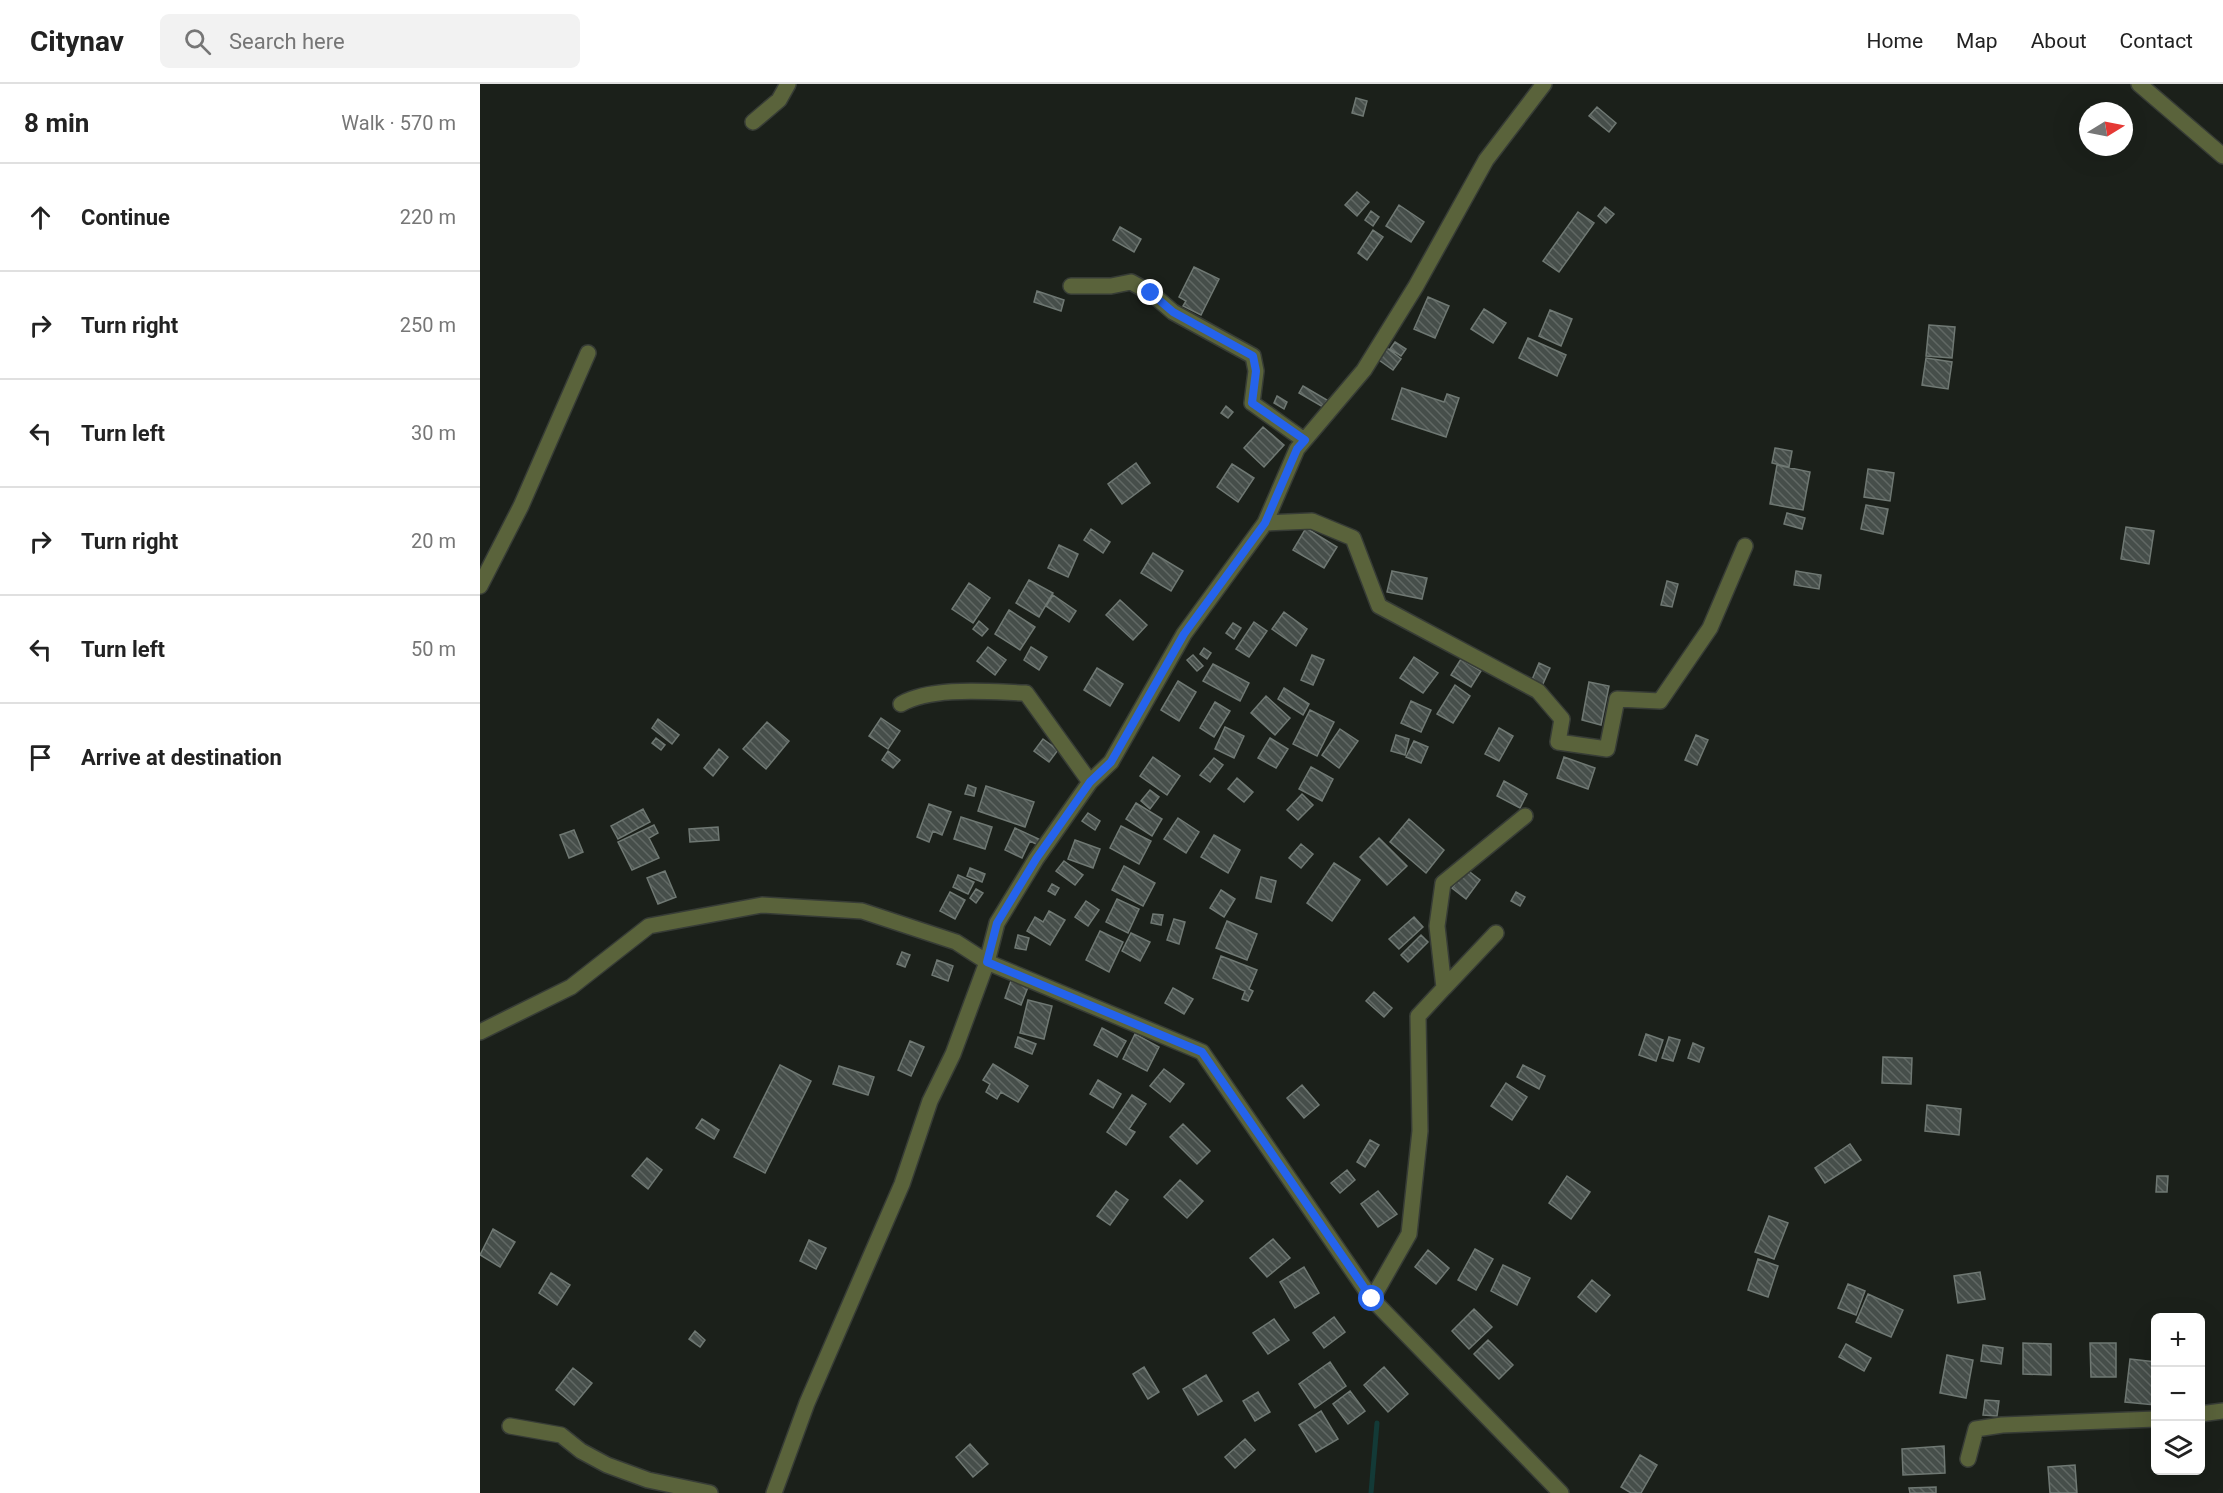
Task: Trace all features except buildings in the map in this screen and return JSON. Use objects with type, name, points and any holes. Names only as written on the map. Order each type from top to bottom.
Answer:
[{"type":"street","points":[[753,122],[779,100],[788,84]]},
{"type":"street","points":[[774,1493],[807,1403],[902,1184],[930,1101],[953,1054],[987,962],[997,923],[1036,859],[1090,782],[1111,762],[1184,634],[1265,523],[1297,449],[1364,370],[1416,286],[1486,160],[1544,84]]},
{"type":"street","points":[[2139,84],[2223,156]]},
{"type":"street","points":[[1071,286],[1111,286],[1131,282],[1151,293],[1173,312],[1253,356],[1256,371],[1252,403],[1305,440]]},
{"type":"street","points":[[480,586],[521,506],[588,353]]},
{"type":"street","points":[[1265,523],[1312,521],[1353,538],[1379,606],[1538,691],[1562,719],[1558,742],[1607,749],[1617,699],[1660,700],[1710,628],[1745,546]]},
{"type":"street","points":[[901,704],[910,699],[964,691],[1026,693],[1090,782]]},
{"type":"street","points":[[1444,988],[1437,926],[1443,883],[1525,816]]},
{"type":"street","points":[[480,1032],[571,987],[649,926],[762,905],[862,911],[956,942],[987,962],[1202,1052],[1372,1299],[1561,1493]]},
{"type":"street","points":[[1372,1299],[1409,1234],[1420,1131],[1418,1016],[1496,933]]},
{"type":"street","points":[[2205,1413],[2223,1411]]},
{"type":"street","points":[[1968,1459],[1976,1429],[2002,1425],[2151,1419]]},
{"type":"street","points":[[510,1426],[561,1435],[581,1451],[607,1465],[648,1480],[710,1493]]},
{"type":"waterway","points":[[1371,1493],[1377,1423]]},
{"type":"route","points":[[1151,293],[1173,312],[1253,356],[1256,371],[1252,403],[1305,440],[1297,449],[1265,523],[1184,634],[1111,762],[1090,782],[1036,859],[997,923],[987,962],[1202,1052],[1372,1299]]}]
